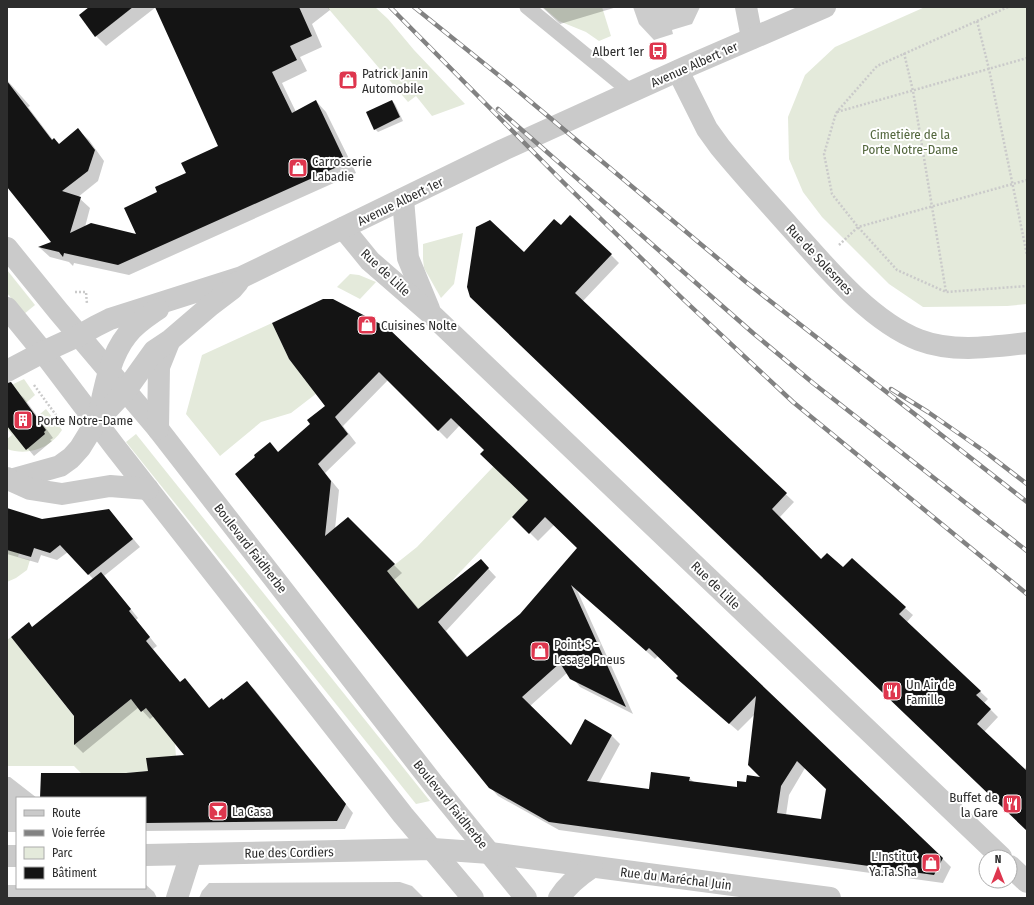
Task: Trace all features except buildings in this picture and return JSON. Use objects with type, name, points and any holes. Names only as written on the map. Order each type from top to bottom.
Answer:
[{"type":"street","points":[[746,7],[752,38]]},
{"type":"street","name":"Avenue Albert 1er","points":[[13,368],[110,320],[242,277],[503,150],[822,8]]},
{"type":"street","name":"Rue de Solesmes","points":[[678,71],[707,129],[720,147],[820,262],[884,320],[919,340],[958,347],[978,348],[1027,343]]},
{"type":"street","name":"Rue de Lille","points":[[403,199],[408,258],[431,314]]},
{"type":"street","name":"Rue de Lille","points":[[343,228],[370,261],[431,314],[993,849]]},
{"type":"street","name":"Boulevard Faidherbe","points":[[7,248],[158,429],[435,786],[526,898]]},
{"type":"street","points":[[8,479],[60,466],[80,448],[96,422],[126,390],[154,351],[169,341],[232,289],[242,277]]},
{"type":"street","points":[[96,422],[109,370],[117,352],[128,334],[169,300]]},
{"type":"street","points":[[7,308],[43,352],[148,489],[403,815],[473,898]]},
{"type":"street","points":[[158,429],[159,367],[169,341]]},
{"type":"street","points":[[8,479],[30,489],[62,494],[110,486],[148,489]]},
{"type":"street","name":"Boulevard Faidherbe","points":[[433,849],[490,853]]},
{"type":"street","name":"Rue des Cordiers","points":[[146,855],[433,849]]},
{"type":"street","name":"Rue du Maréchal Juin","points":[[490,853],[830,898]]},
{"type":"street","points":[[177,898],[191,854]]},
{"type":"street","points":[[559,898],[578,877],[592,867]]},
{"type":"street","points":[[1018,874],[1027,882]]},
{"type":"lane","points":[[527,7],[631,92]]},
{"type":"path","points":[[1008,7],[877,66],[836,113],[824,154],[832,194],[858,227],[898,270],[946,292],[1027,286]]},
{"type":"path","points":[[977,20],[989,69],[1027,255]]},
{"type":"path","points":[[904,53],[913,91],[946,292]]},
{"type":"path","points":[[836,113],[1027,58]]},
{"type":"path","points":[[820,262],[858,227],[1027,180]]},
{"type":"path","points":[[13,368],[80,448]]},
{"type":"green space","points":[[327,7],[375,7],[388,19],[414,50],[465,104],[432,116],[416,96],[408,102]]},
{"type":"green space","points":[[602,7],[611,36],[599,41],[586,32],[559,21],[544,8]]},
{"type":"green space","name":"Cimetière de la Porte Notre-Dame","points":[[925,7],[1027,7],[1027,304],[1007,306],[923,307],[889,284],[822,217],[803,192],[789,159],[788,117],[805,75],[835,47]]},
{"type":"green space","points":[[463,233],[454,284],[441,298],[424,268],[423,244]]},
{"type":"green space","points":[[7,270],[35,305],[24,314],[7,293]]},
{"type":"green space","points":[[350,274],[359,275],[376,282],[360,299],[337,287]]},
{"type":"green space","points":[[272,323],[289,359],[317,393],[291,413],[261,422],[220,456],[186,414],[202,355]]},
{"type":"green space","points":[[24,379],[35,395],[26,403],[34,419],[46,409],[62,430],[57,437],[45,446],[22,452],[7,449],[7,439],[12,435],[7,428],[7,387]]},
{"type":"green space","points":[[136,434],[430,801],[416,804],[126,442]]},
{"type":"green space","points":[[512,447],[538,471],[519,491],[528,500],[448,585],[418,609],[373,582],[417,547]]},
{"type":"green space","points":[[7,550],[19,553],[18,557],[30,560],[27,570],[16,578],[7,582]]},
{"type":"green space","points":[[11,637],[88,734],[131,699],[141,712],[146,708],[175,743],[176,757],[148,771],[127,773],[81,773],[74,766],[7,766],[7,640]]},
{"type":"railway","points":[[390,7],[565,184],[684,300],[793,402],[1027,594]]},
{"type":"railway","points":[[414,7],[512,86],[746,282],[1027,502]]},
{"type":"railway","points":[[498,109],[753,333],[813,383],[1027,551]]},
{"type":"railway","points":[[891,389],[928,412],[984,451],[1027,484]]},
{"type":"place","name":"Albert 1er","points":[[658,51]]},
{"type":"place","name":"Patrick Janin Automobile","points":[[348,80]]},
{"type":"place","name":"Carrosserie Labadie","points":[[298,168]]},
{"type":"place","name":"Cuisines Nolte","points":[[367,325]]},
{"type":"place","name":"Porte Notre-Dame","points":[[23,420]]},
{"type":"place","name":"Point S - Lesage Pneus","points":[[540,651]]},
{"type":"place","name":"Un Air de Famille","points":[[892,691]]},
{"type":"place","name":"Buffet de la Gare","points":[[1012,804]]},
{"type":"place","name":"La Casa","points":[[218,811]]},
{"type":"place","name":"L'Institut Ya.Ta.Sha","points":[[931,863]]}]
